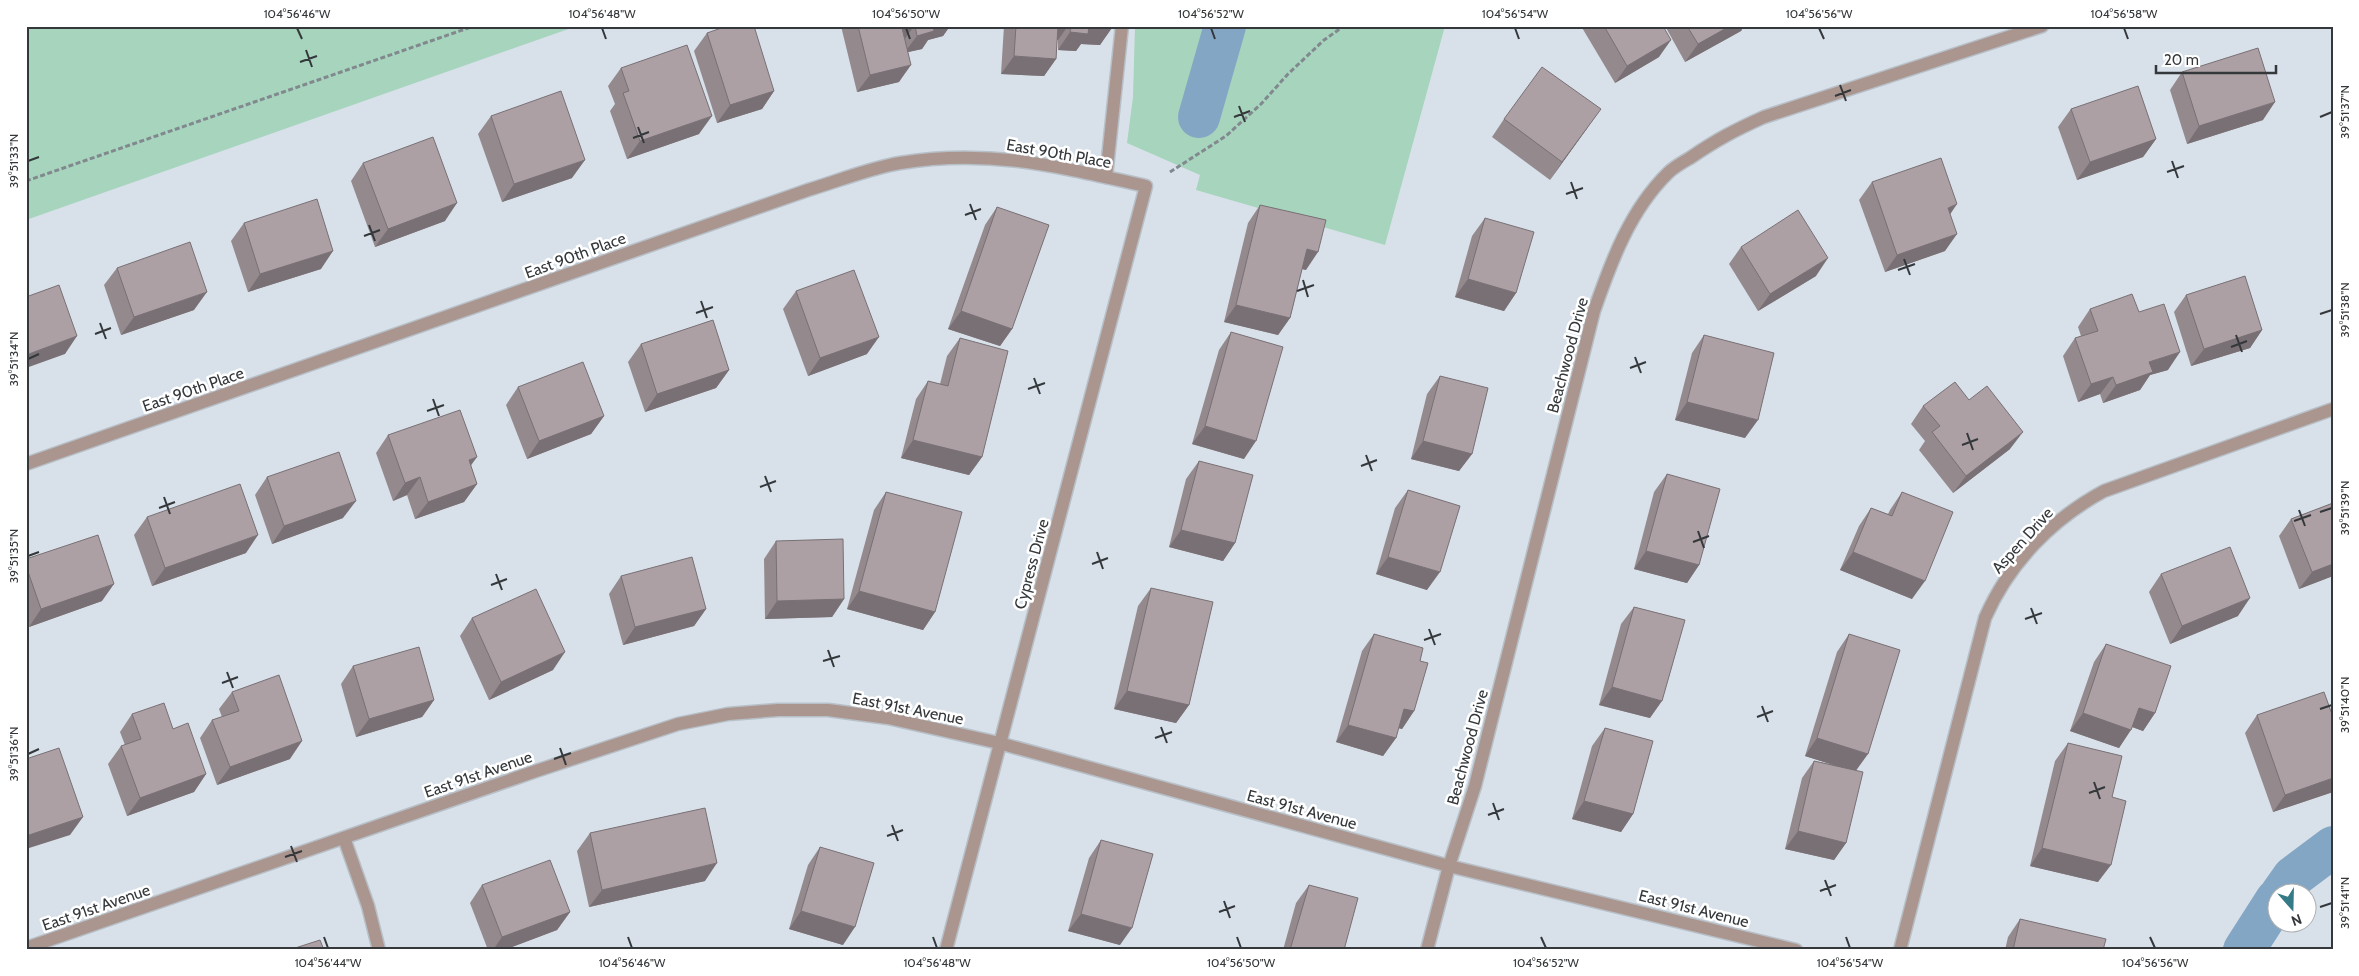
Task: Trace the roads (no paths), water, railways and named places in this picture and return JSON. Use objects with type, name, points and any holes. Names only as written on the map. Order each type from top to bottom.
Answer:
[{"type":"street","points":[[1106,178],[1122,26]]},
{"type":"street","name":"Beachwood Drive","points":[[1427,950],[1449,866],[1475,786],[1594,311],[1609,268],[1629,227],[1648,196],[1669,172],[1734,130],[1764,117],[2042,26]]},
{"type":"street","name":"East 90th Place","points":[[26,464],[808,190],[898,164],[940,158],[982,157],[1024,160],[1146,186]]},
{"type":"street","name":"Cypress Drive","points":[[946,950],[1146,186]]},
{"type":"street","name":"Aspen Drive","points":[[1900,950],[1985,618],[1995,596],[2014,566],[2055,523],[2081,503],[2104,491],[2333,409]]},
{"type":"street","name":"East 91st Avenue","points":[[26,948],[670,727],[728,714],[778,710],[828,710],[888,718],[999,743],[1449,866],[1796,950]]},
{"type":"street","points":[[344,838],[368,906],[379,950]]},
{"type":"waterway","points":[[1199,117],[1225,26]]},
{"type":"waterway","points":[[2288,884],[2293,877],[2333,847]]},
{"type":"waterway","points":[[2244,950],[2266,916]]}]
